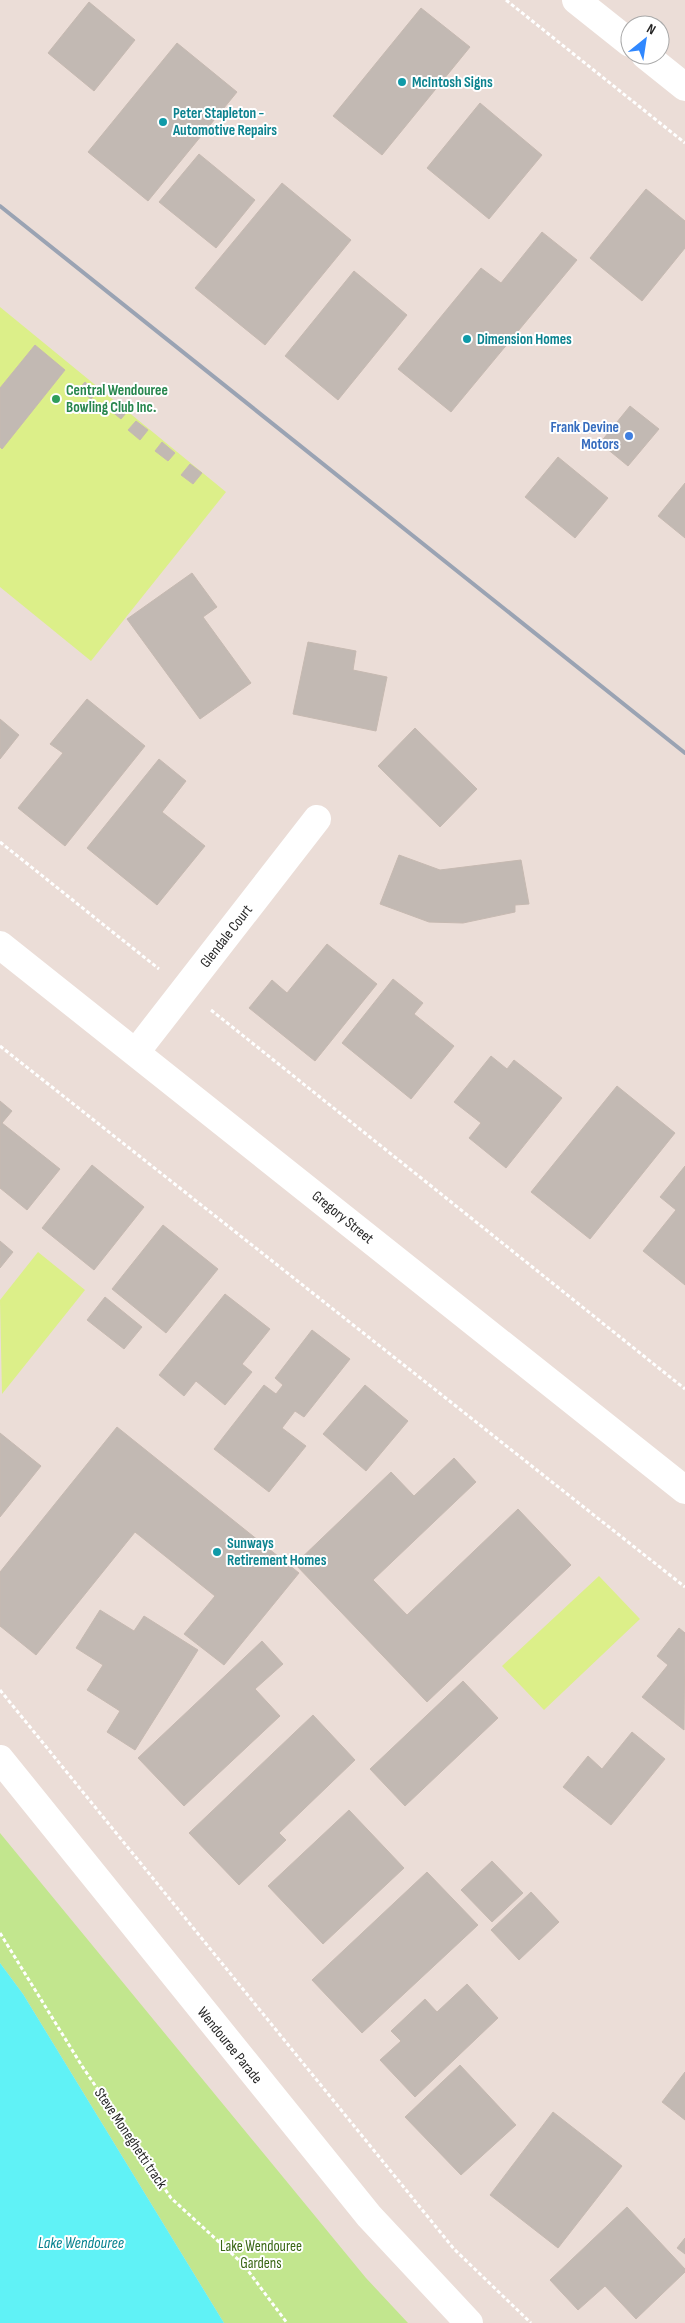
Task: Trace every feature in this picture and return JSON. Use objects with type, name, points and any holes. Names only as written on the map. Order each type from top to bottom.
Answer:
[{"type":"street","points":[[576,0],[620,35]]},
{"type":"street","points":[[658,65],[685,87]]},
{"type":"street","name":"Glendale Court","points":[[136,1052],[317,820]]},
{"type":"street","name":"Gregory Street","points":[[0,945],[685,1490]]},
{"type":"street","name":"Wendouree Parade","points":[[0,1759],[369,2216],[469,2323]]},
{"type":"path","points":[[506,0],[685,143]]},
{"type":"path","points":[[0,842],[685,1389]]},
{"type":"path","points":[[0,1046],[685,1587]]},
{"type":"path","points":[[0,1690],[454,2249],[531,2323]]},
{"type":"path","name":"Steve Moneghetti track","points":[[0,1932],[82,2066],[171,2198],[243,2264],[287,2323]]},
{"type":"green space","name":"Central Wendouree Bowling Club Inc.","points":[[0,307],[226,492],[91,661],[0,587]]},
{"type":"green space","points":[[38,1252],[85,1290],[2,1394],[0,1300]]},
{"type":"green space","points":[[599,1576],[640,1619],[544,1710],[502,1666]]},
{"type":"green space","name":"Lake Wendouree Gardens","points":[[0,1833],[366,2278],[408,2323],[224,2323],[23,1994],[0,1963]]},
{"type":"water","name":"Lake Wendouree","points":[[0,1963],[23,1994],[224,2323],[0,2323]]},
{"type":"building","points":[[89,2],[135,40],[94,91],[48,53]]},
{"type":"building","name":"McIntosh Signs","points":[[421,8],[470,47],[382,155],[333,116]]},
{"type":"building","name":"Peter Stapleton - Automotive Repairs","points":[[177,43],[237,92],[148,201],[88,152]]},
{"type":"building","points":[[480,103],[542,155],[489,219],[427,168]]},
{"type":"building","points":[[199,154],[255,200],[216,248],[159,202]]},
{"type":"building","points":[[282,183],[351,240],[265,345],[195,288]]},
{"type":"building","points":[[646,189],[685,221],[685,248],[642,301],[590,258]]},
{"type":"building","name":"Dimension Homes","points":[[542,232],[577,260],[451,412],[398,369],[481,268],[501,283]]},
{"type":"building","points":[[354,271],[407,315],[338,400],[285,356]]},
{"type":"building","points":[[35,345],[65,370],[2,449],[0,447],[0,388]]},
{"type":"building","points":[[85,382],[97,392],[91,399],[79,389]]},
{"type":"building","points":[[115,405],[126,413],[121,419],[110,410]]},
{"type":"building","name":"Frank Devine Motors","points":[[630,406],[659,429],[628,466],[600,443]]},
{"type":"building","points":[[136,421],[148,430],[140,440],[128,430]]},
{"type":"building","points":[[162,442],[175,453],[168,461],[155,451]]},
{"type":"building","points":[[558,457],[608,498],[575,538],[525,497]]},
{"type":"building","points":[[190,464],[202,473],[193,484],[181,475]]},
{"type":"building","points":[[685,483],[685,538],[658,516]]},
{"type":"building","points":[[192,573],[217,607],[203,617],[251,683],[200,719],[127,619]]},
{"type":"building","points":[[308,642],[356,651],[353,670],[387,677],[376,731],[293,714]]},
{"type":"building","points":[[87,699],[145,746],[65,846],[18,808],[63,753],[50,744]]},
{"type":"building","points":[[0,719],[19,735],[0,759]]},
{"type":"building","points":[[415,728],[477,789],[440,827],[378,766]]},
{"type":"building","points":[[159,759],[186,781],[162,812],[205,846],[157,905],[87,848]]},
{"type":"building","points":[[399,855],[440,870],[521,860],[529,904],[515,905],[515,912],[463,923],[429,922],[380,904]]},
{"type":"building","points":[[327,944],[377,984],[315,1061],[249,1008],[272,980],[287,993]]},
{"type":"building","points":[[393,979],[423,1003],[414,1014],[454,1046],[411,1099],[342,1043]]},
{"type":"building","points":[[491,1056],[507,1069],[514,1060],[562,1098],[506,1168],[469,1138],[481,1123],[454,1102]]},
{"type":"building","points":[[617,1086],[675,1133],[590,1239],[531,1192]]},
{"type":"building","points":[[0,1101],[12,1111],[2,1123],[60,1169],[27,1210],[0,1188]]},
{"type":"building","points":[[92,1165],[144,1207],[94,1270],[42,1228]]},
{"type":"building","points":[[685,1166],[685,1285],[643,1251],[676,1210],[660,1197]]},
{"type":"building","points":[[163,1225],[218,1269],[166,1333],[112,1289]]},
{"type":"building","points":[[0,1241],[13,1252],[0,1268]]},
{"type":"building","points":[[225,1294],[270,1329],[242,1364],[252,1372],[225,1405],[196,1381],[184,1396],[159,1375]]},
{"type":"building","points":[[105,1297],[142,1327],[124,1349],[87,1320]]},
{"type":"building","points":[[312,1330],[350,1359],[304,1417],[295,1411],[282,1428],[306,1446],[269,1492],[214,1449],[264,1385],[276,1394],[283,1385],[275,1378]]},
{"type":"building","points":[[365,1385],[408,1421],[366,1471],[323,1434]]},
{"type":"building","name":"Sunways Retirement Homes","points":[[117,1427],[299,1573],[224,1665],[184,1634],[215,1596],[135,1532],[36,1655],[0,1626],[0,1572]]},
{"type":"building","points":[[0,1433],[41,1466],[0,1517]]},
{"type":"building","name":"Sunways Retirement Homes","points":[[454,1458],[476,1482],[373,1580],[407,1615],[518,1509],[571,1565],[427,1702],[295,1564],[391,1472],[414,1496]]},
{"type":"building","points":[[100,1610],[134,1631],[144,1616],[198,1650],[135,1750],[107,1732],[120,1711],[87,1690],[103,1665],[76,1648]]},
{"type":"building","points":[[679,1628],[685,1633],[684,1730],[642,1697],[668,1665],[657,1656]]},
{"type":"building","points":[[262,1641],[283,1664],[255,1689],[280,1716],[184,1806],[138,1758]]},
{"type":"building","points":[[463,1681],[498,1718],[405,1806],[370,1769]]},
{"type":"building","points":[[313,1715],[355,1760],[279,1833],[286,1840],[239,1885],[189,1833]]},
{"type":"building","points":[[632,1732],[665,1759],[611,1825],[563,1787],[588,1756],[602,1769]]},
{"type":"building","points":[[349,1810],[404,1868],[323,1944],[268,1886]]},
{"type":"building","points":[[492,1861],[523,1893],[492,1922],[461,1890]]},
{"type":"building","points":[[427,1872],[478,1925],[362,2033],[312,1980]]},
{"type":"building","points":[[531,1892],[559,1922],[519,1960],[491,1930]]},
{"type":"building","points":[[467,1984],[498,2018],[415,2097],[380,2060],[401,2041],[391,2031],[425,1999],[437,2012]]},
{"type":"building","points":[[460,2065],[516,2125],[461,2175],[405,2117]]},
{"type":"building","points":[[685,2072],[685,2120],[662,2102]]},
{"type":"building","points":[[553,2112],[622,2166],[558,2248],[490,2195]]},
{"type":"building","points":[[627,2207],[685,2269],[685,2272],[636,2319],[605,2286],[578,2310],[550,2280]]},
{"type":"building","points":[[685,2238],[685,2254],[677,2248]]},
{"type":"railway","points":[[0,206],[685,753]]},
{"type":"place","name":"McIntosh Signs","points":[[402,82]]},
{"type":"place","name":"Peter Stapleton - Automotive Repairs","points":[[163,122]]},
{"type":"place","name":"Dimension Homes","points":[[467,339]]},
{"type":"place","name":"Central Wendouree Bowling Club Inc.","points":[[56,399]]},
{"type":"place","name":"Frank Devine Motors","points":[[629,436]]},
{"type":"place","name":"Sunways Retirement Homes","points":[[217,1552]]}]
